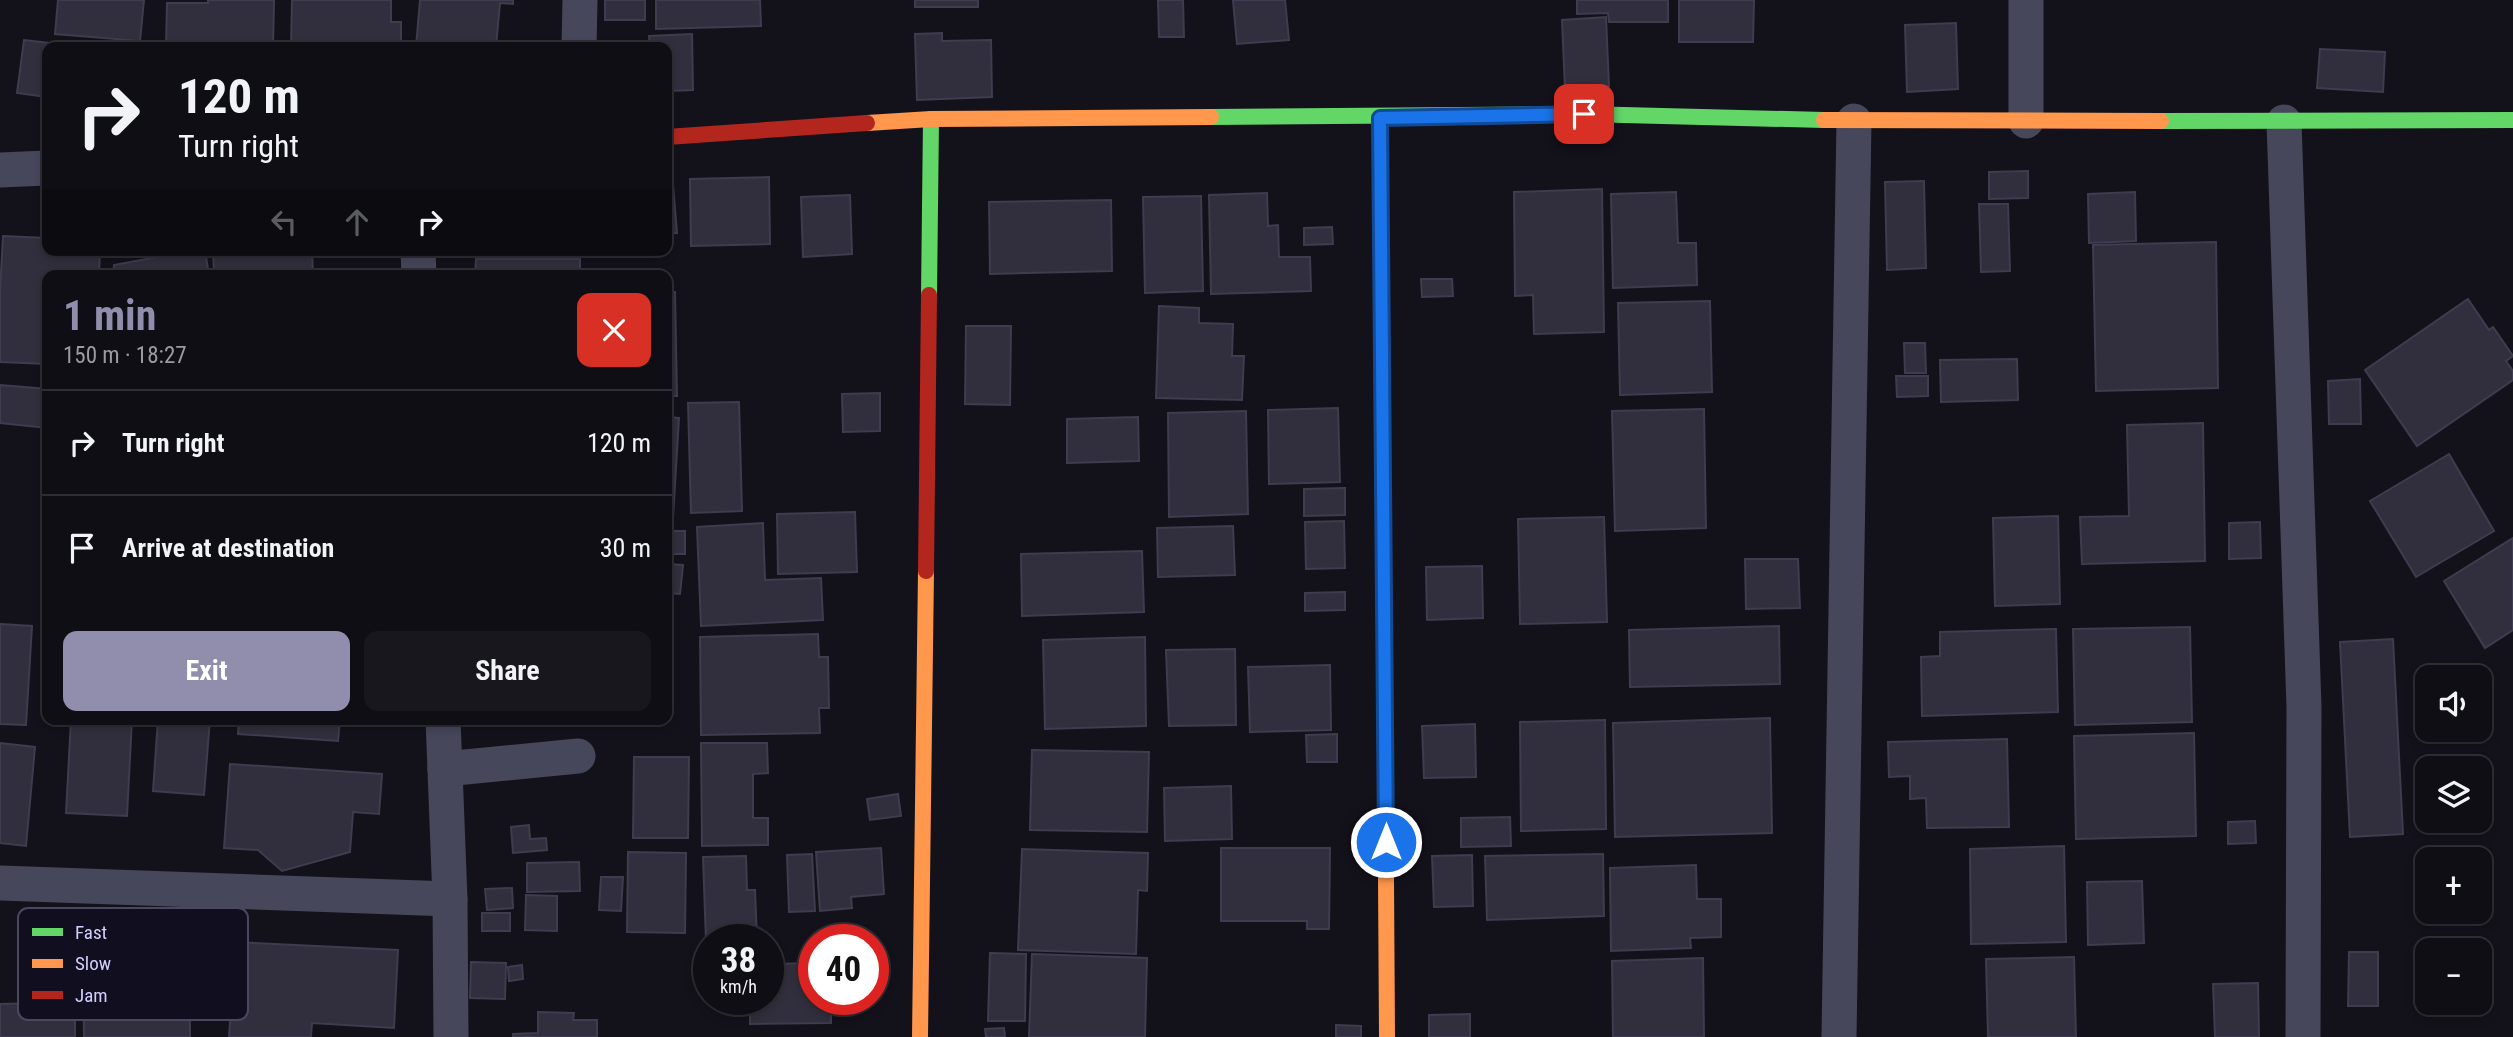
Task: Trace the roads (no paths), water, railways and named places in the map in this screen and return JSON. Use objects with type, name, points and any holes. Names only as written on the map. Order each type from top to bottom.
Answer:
[{"type":"street","points":[[579,42],[580,0]]},
{"type":"street","points":[[2026,0],[2026,121]]},
{"type":"street","points":[[672,137],[931,119],[1380,118],[1584,114],[1854,121],[2513,120]]},
{"type":"street","points":[[1380,118],[1387,1037]]},
{"type":"street","points":[[920,1037],[931,119]]},
{"type":"street","points":[[1839,1037],[1854,121]]},
{"type":"street","points":[[2284,122],[2304,707],[2303,1037]]},
{"type":"street","points":[[0,170],[42,168]]},
{"type":"street","points":[[443,725],[450,899],[451,1037]]},
{"type":"street","points":[[445,769],[578,756]]},
{"type":"street","points":[[0,883],[450,899]]}]
